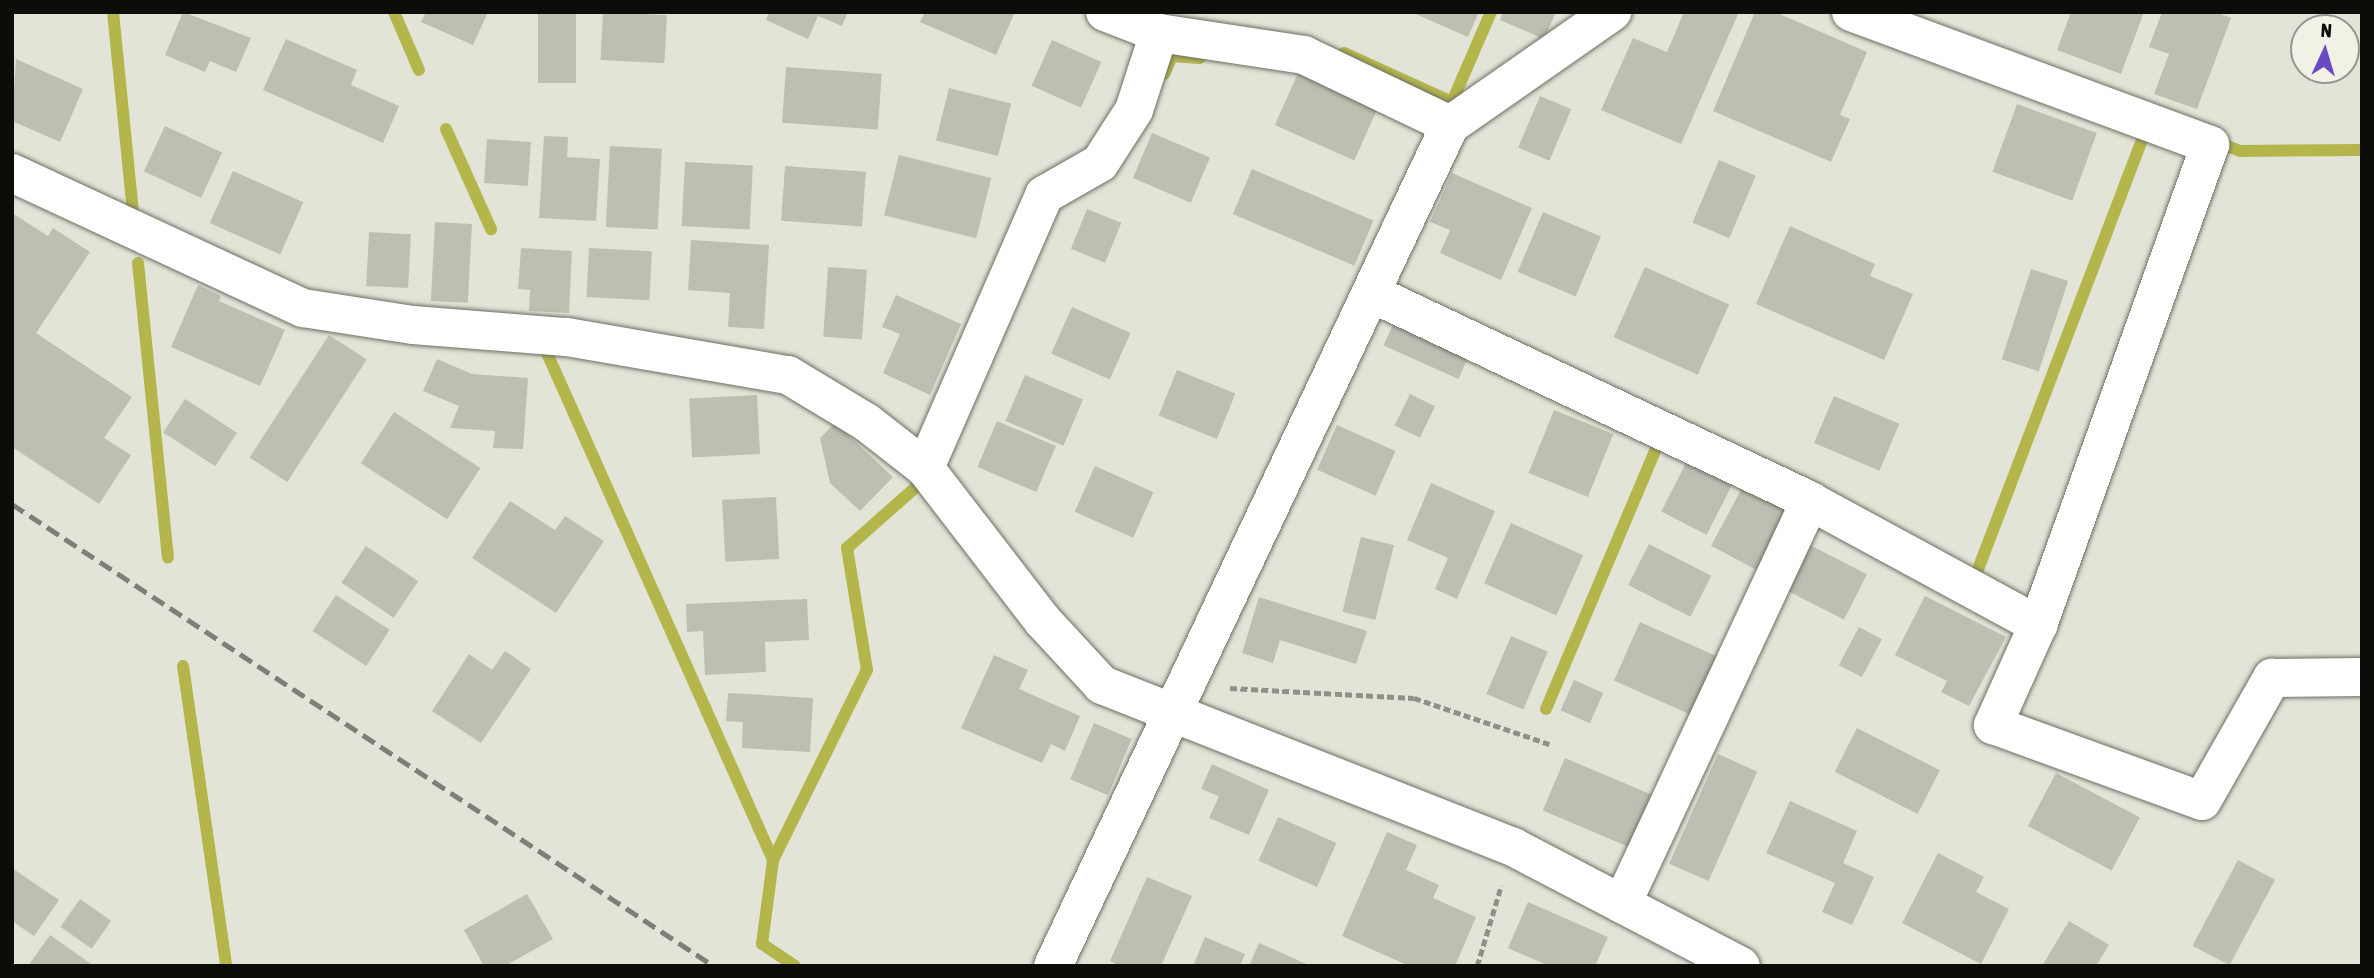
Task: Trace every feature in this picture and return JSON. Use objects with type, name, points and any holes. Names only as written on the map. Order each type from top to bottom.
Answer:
[{"type":"street","points":[[1105,12],[1159,33],[1304,55],[1450,125]]},
{"type":"street","points":[[1053,966],[1373,295],[1450,125],[1612,12]]},
{"type":"street","points":[[1851,12],[2210,145],[2038,625],[1993,724],[2203,802],[2272,678],[2362,677]]},
{"type":"street","points":[[925,468],[1044,195],[1100,163],[1134,110],[1159,33]]},
{"type":"street","points":[[12,173],[303,308],[413,326],[568,337],[788,375],[866,422],[925,468],[1043,621],[1102,685],[1180,699],[1514,847],[1741,966]]},
{"type":"street","points":[[1373,295],[1810,501],[2038,625]]},
{"type":"street","points":[[1622,904],[1810,501]]},
{"type":"path","points":[[1180,699],[1414,698],[1549,744]]},
{"type":"path","points":[[1477,966],[1514,847]]},
{"type":"building","points":[[183,12],[251,38],[236,72],[210,61],[205,72],[165,55]]},
{"type":"building","points":[[426,12],[488,12],[473,45],[421,22]]},
{"type":"building","points":[[538,12],[576,12],[576,83],[538,83]]},
{"type":"building","points":[[603,12],[667,15],[664,63],[600,60]]},
{"type":"building","points":[[769,12],[848,12],[842,26],[818,16],[808,39],[766,20]]},
{"type":"building","points":[[925,12],[1015,12],[996,55],[920,22]]},
{"type":"building","points":[[1411,12],[1479,12],[1468,37]]},
{"type":"building","points":[[1503,12],[1556,12],[1544,39],[1500,20]]},
{"type":"building","points":[[1684,12],[1739,12],[1681,144],[1601,110],[1633,38],[1667,52]]},
{"type":"building","points":[[1755,12],[1775,12],[1867,52],[1840,115],[1850,119],[1831,162],[1713,111]]},
{"type":"building","points":[[2071,12],[2144,12],[2121,74],[2057,50]]},
{"type":"building","points":[[2162,12],[2216,12],[2231,18],[2197,109],[2154,94],[2169,54],[2149,47]]},
{"type":"building","points":[[286,39],[357,70],[351,85],[399,106],[383,143],[263,90]]},
{"type":"building","points":[[1052,40],[1101,62],[1081,108],[1032,86]]},
{"type":"building","points":[[16,59],[83,89],[60,142],[12,121]]},
{"type":"building","points":[[786,67],[882,74],[878,130],[782,123]]},
{"type":"building","points":[[1298,73],[1377,108],[1354,160],[1275,125]]},
{"type":"building","points":[[949,88],[1011,103],[998,156],[936,140]]},
{"type":"building","points":[[1540,96],[1571,109],[1549,161],[1518,148]]},
{"type":"building","points":[[2017,104],[2097,133],[2072,201],[1992,172]]},
{"type":"building","points":[[165,126],[222,153],[201,198],[144,171]]},
{"type":"building","points":[[1152,133],[1210,158],[1191,203],[1133,178]]},
{"type":"building","points":[[544,136],[568,137],[567,157],[600,159],[596,221],[539,218]]},
{"type":"building","points":[[487,139],[531,142],[528,186],[484,183]]},
{"type":"building","points":[[610,146],[662,149],[658,230],[606,227]]},
{"type":"building","points":[[899,155],[991,178],[976,238],[884,215]]},
{"type":"building","points":[[1719,160],[1756,176],[1729,238],[1692,223]]},
{"type":"building","points":[[685,162],[753,166],[750,229],[682,226]]},
{"type":"building","points":[[785,166],[866,172],[862,227],[781,221]]},
{"type":"building","points":[[1252,169],[1374,221],[1354,266],[1233,214]]},
{"type":"building","points":[[233,171],[303,202],[280,254],[210,223]]},
{"type":"building","points":[[1452,173],[1532,208],[1501,280],[1440,253],[1450,230],[1430,222]]},
{"type":"building","points":[[1087,209],[1121,223],[1105,263],[1071,249]]},
{"type":"building","points":[[1543,212],[1601,237],[1576,296],[1518,272]]},
{"type":"building","points":[[12,213],[48,236],[53,228],[90,252],[36,333],[132,397],[104,438],[131,455],[99,504],[12,447]]},
{"type":"building","points":[[435,222],[472,224],[468,303],[431,301]]},
{"type":"building","points":[[1790,226],[1875,264],[1870,276],[1913,294],[1884,360],[1756,304]]},
{"type":"building","points":[[369,232],[411,234],[408,288],[366,286]]},
{"type":"building","points":[[691,240],[769,245],[764,329],[728,327],[730,293],[688,290]]},
{"type":"building","points":[[521,248],[572,251],[569,313],[529,311],[530,290],[518,289]]},
{"type":"building","points":[[589,248],[652,251],[649,300],[586,297]]},
{"type":"building","points":[[828,267],[867,270],[862,340],[823,337]]},
{"type":"building","points":[[1645,267],[1729,304],[1698,375],[1614,337]]},
{"type":"building","points":[[2031,269],[2068,281],[2039,371],[2002,359]]},
{"type":"building","points":[[198,285],[221,296],[219,301],[285,330],[260,386],[171,347]]},
{"type":"building","points":[[896,295],[961,324],[930,395],[883,373],[900,334],[882,327]]},
{"type":"building","points":[[1072,307],[1130,333],[1110,380],[1051,354]]},
{"type":"building","points":[[1395,320],[1470,353],[1459,379],[1384,346]]},
{"type":"building","points":[[329,335],[367,360],[287,482],[249,457]]},
{"type":"building","points":[[437,359],[472,374],[528,378],[523,449],[493,448],[495,431],[450,428],[459,406],[423,391]]},
{"type":"building","points":[[1177,370],[1235,394],[1217,439],[1159,415]]},
{"type":"building","points":[[1025,375],[1083,400],[1063,446],[1005,421]]},
{"type":"building","points":[[1410,394],[1435,406],[1420,438],[1395,425]]},
{"type":"building","points":[[757,395],[760,454],[692,457],[689,399]]},
{"type":"building","points":[[1834,396],[1899,424],[1879,471],[1814,443]]},
{"type":"building","points":[[185,399],[237,433],[215,466],[163,433]]},
{"type":"building","points":[[1554,410],[1613,434],[1588,497],[1529,473]]},
{"type":"building","points":[[394,412],[480,468],[447,519],[361,463]]},
{"type":"building","points":[[997,421],[1056,446],[1036,492],[977,467]]},
{"type":"building","points":[[835,423],[893,477],[860,511],[830,483],[820,438]]},
{"type":"building","points":[[1337,425],[1395,451],[1376,496],[1317,470]]},
{"type":"building","points":[[1688,459],[1733,482],[1707,535],[1661,512]]},
{"type":"building","points":[[1095,466],[1153,492],[1133,538],[1075,512]]},
{"type":"building","points":[[1431,483],[1495,511],[1457,599],[1435,589],[1448,558],[1407,540]]},
{"type":"building","points":[[1744,484],[1790,508],[1757,570],[1711,546]]},
{"type":"building","points":[[776,497],[779,559],[725,562],[722,500]]},
{"type":"building","points":[[510,501],[555,530],[565,516],[604,541],[556,613],[472,558]]},
{"type":"building","points":[[1511,523],[1583,555],[1556,615],[1484,583]]},
{"type":"building","points":[[1361,537],[1394,545],[1375,620],[1342,612]]},
{"type":"building","points":[[1802,541],[1867,574],[1844,620],[1779,586]]},
{"type":"building","points":[[1649,544],[1711,576],[1690,617],[1628,585]]},
{"type":"building","points":[[366,546],[418,581],[394,618],[341,582]]},
{"type":"building","points":[[336,595],[390,630],[366,666],[313,631]]},
{"type":"building","points":[[1925,596],[2006,637],[1969,706],[1941,692],[1947,681],[1895,655]]},
{"type":"building","points":[[1259,597],[1367,631],[1356,664],[1280,640],[1273,663],[1242,653]]},
{"type":"building","points":[[807,599],[809,640],[765,642],[766,672],[705,675],[703,631],[687,632],[686,604]]},
{"type":"building","points":[[1640,622],[1717,656],[1691,715],[1614,680]]},
{"type":"building","points":[[1859,627],[1882,639],[1862,677],[1839,665]]},
{"type":"building","points":[[1511,636],[1548,652],[1523,710],[1486,694]]},
{"type":"building","points":[[505,651],[531,669],[481,743],[432,711],[469,654],[492,670]]},
{"type":"building","points":[[994,655],[1028,670],[1019,689],[1080,716],[1065,751],[1051,744],[1042,763],[961,728]]},
{"type":"building","points":[[1574,680],[1603,693],[1590,723],[1561,710]]},
{"type":"building","points":[[728,693],[813,698],[810,752],[742,748],[743,722],[726,721]]},
{"type":"building","points":[[1094,723],[1132,739],[1108,795],[1070,779]]},
{"type":"building","points":[[1857,728],[1940,770],[1918,814],[1835,772]]},
{"type":"building","points":[[1718,754],[1757,771],[1708,881],[1669,864]]},
{"type":"building","points":[[1565,758],[1652,795],[1630,848],[1543,810]]},
{"type":"building","points":[[1212,764],[1269,790],[1249,835],[1209,818],[1219,796],[1201,789]]},
{"type":"building","points":[[2056,773],[2140,818],[2112,871],[2028,826]]},
{"type":"building","points":[[1790,801],[1857,831],[1843,863],[1874,877],[1852,925],[1822,912],[1835,883],[1766,853]]},
{"type":"building","points":[[1278,817],[1336,843],[1317,887],[1258,861]]},
{"type":"building","points":[[1387,832],[1417,845],[1406,870],[1439,885],[1433,898],[1476,917],[1455,966],[1409,966],[1342,936]]},
{"type":"building","points":[[1938,853],[1984,877],[1976,892],[2009,909],[1981,964],[1902,923]]},
{"type":"building","points":[[2238,860],[2275,880],[2230,965],[2192,946]]},
{"type":"building","points":[[12,868],[59,900],[34,936],[12,921]]},
{"type":"building","points":[[1147,877],[1192,896],[1161,966],[1120,966],[1110,961]]},
{"type":"building","points":[[527,894],[553,939],[505,966],[484,966],[464,930]]},
{"type":"building","points":[[80,899],[111,921],[92,949],[60,927]]},
{"type":"building","points":[[1528,902],[1608,937],[1595,966],[1549,966],[1508,948]]},
{"type":"building","points":[[2069,921],[2109,945],[2096,966],[2042,966]]},
{"type":"building","points":[[50,935],[94,966],[28,966]]},
{"type":"building","points":[[1205,937],[1245,954],[1240,966],[1193,966]]},
{"type":"building","points":[[1259,943],[1311,966],[1249,966]]},
{"type":"waterway","points":[[113,12],[133,211]]},
{"type":"waterway","points":[[394,12],[419,70]]},
{"type":"waterway","points":[[1344,53],[1452,102],[1491,12]]},
{"type":"waterway","points":[[1164,74],[1172,56],[1200,58]]},
{"type":"waterway","points":[[446,129],[491,229]]},
{"type":"waterway","points":[[2213,141],[2240,151],[2362,150]]},
{"type":"waterway","points":[[1977,572],[2141,142]]},
{"type":"waterway","points":[[138,263],[168,557]]},
{"type":"waterway","points":[[547,353],[773,860]]},
{"type":"waterway","points":[[1546,709],[1659,442],[1666,445]]},
{"type":"waterway","points":[[795,966],[762,944],[773,860],[867,670],[847,548],[917,486]]},
{"type":"waterway","points":[[183,666],[226,966]]},
{"type":"railway","points":[[12,504],[714,966]]}]
